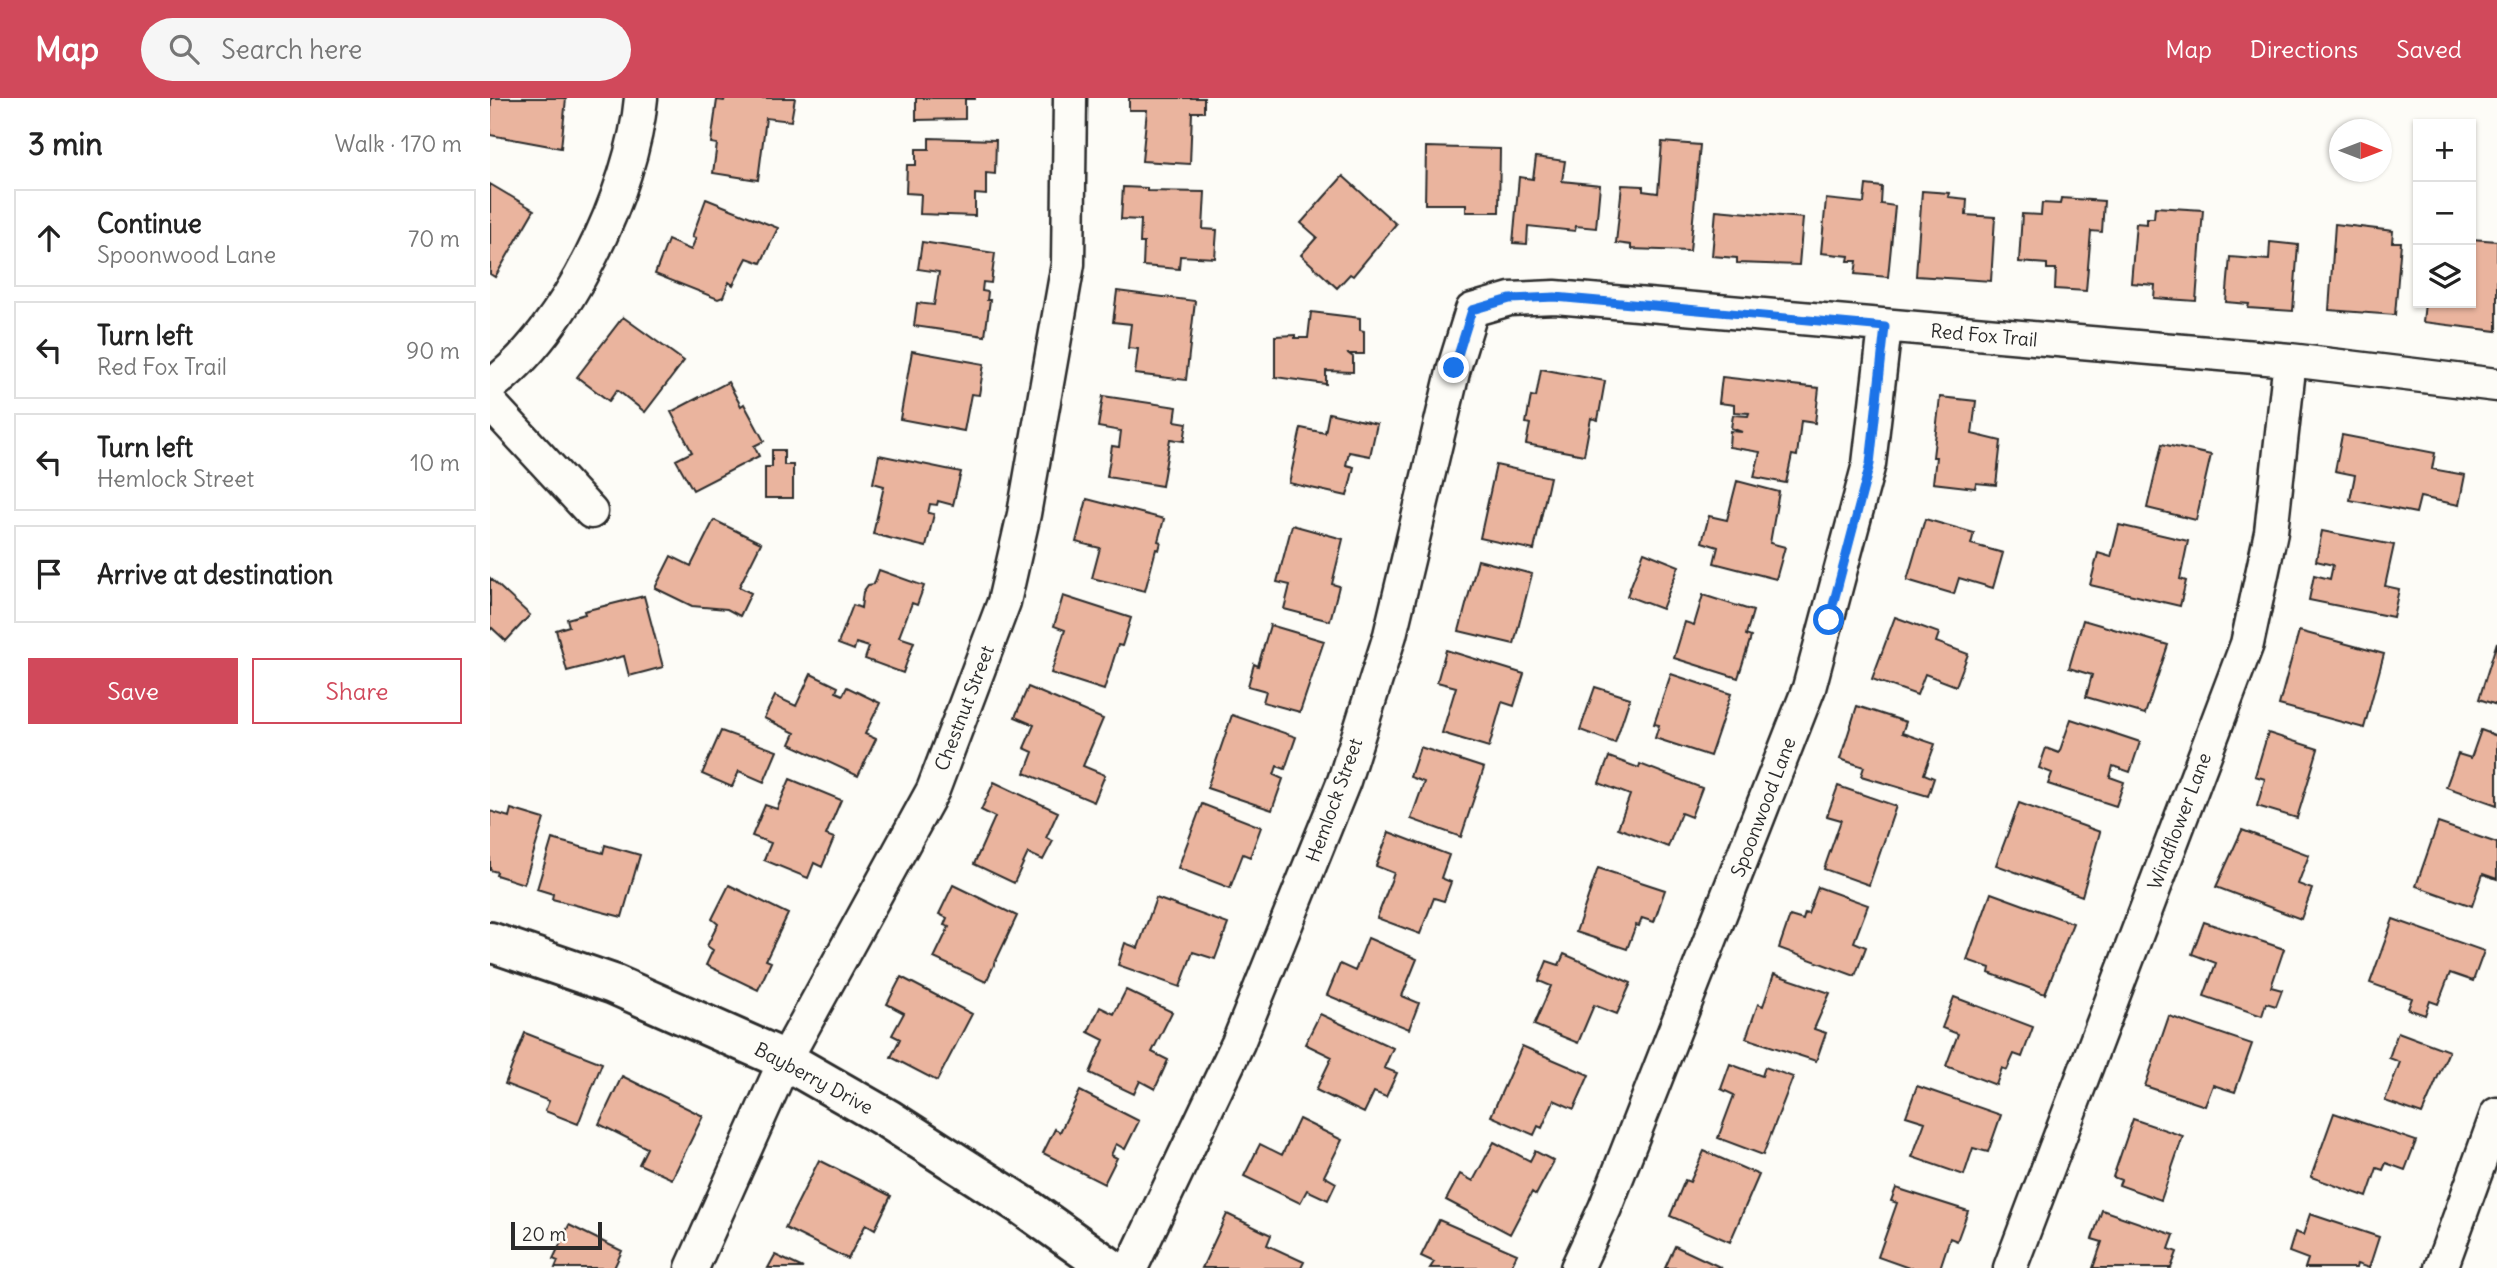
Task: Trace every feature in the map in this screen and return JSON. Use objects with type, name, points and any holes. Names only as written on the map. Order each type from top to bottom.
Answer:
[{"type":"street","points":[[490,386],[506,374],[550,322],[599,243],[629,161],[641,98]]},
{"type":"street","name":"Chestnut Street","points":[[692,1268],[785,1060],[933,790],[1004,602],[1024,514],[1068,264],[1070,98]]},
{"type":"street","name":"Red Fox Trail","points":[[1472,310],[1510,299],[1555,297],[2290,360],[2497,385]]},
{"type":"street","name":"Hemlock Street","points":[[1131,1268],[1238,1043],[1344,781],[1390,635],[1454,368],[1472,310]]},
{"type":"street","name":"Spoonwood Lane","points":[[1577,1268],[1605,1208],[1809,688],[1870,464],[1885,327]]},
{"type":"street","name":"Windflower Lane","points":[[2010,1268],[2247,644],[2271,532],[2290,360]]},
{"type":"street","points":[[490,403],[591,512]]},
{"type":"street","name":"Bayberry Drive","points":[[490,942],[613,984],[785,1060],[888,1119],[969,1170],[1110,1268]]},
{"type":"street","points":[[2441,1268],[2497,1114]]},
{"type":"building","points":[[491,98],[566,98],[561,148],[490,135]]},
{"type":"building","points":[[725,98],[795,98],[791,121],[766,118],[758,180],[713,173],[717,144],[711,143],[717,100],[724,101]]},
{"type":"building","points":[[916,98],[975,99],[965,99],[965,119],[916,120]]},
{"type":"building","points":[[1129,98],[1204,98],[1204,112],[1192,112],[1190,164],[1142,161],[1147,110],[1129,110]]},
{"type":"building","points":[[929,138],[996,140],[995,174],[986,173],[986,195],[975,194],[975,216],[920,214],[921,194],[906,193],[907,165],[916,165],[916,149],[929,149]]},
{"type":"building","points":[[1662,142],[1700,145],[1690,251],[1631,249],[1631,245],[1616,243],[1622,185],[1643,186],[1643,191],[1658,193]]},
{"type":"building","points":[[1426,147],[1500,149],[1499,212],[1466,212],[1466,204],[1425,204]]},
{"type":"building","points":[[1536,157],[1565,161],[1562,181],[1600,185],[1596,228],[1576,226],[1575,231],[1528,226],[1527,244],[1513,243],[1519,177],[1533,179]]},
{"type":"building","points":[[1343,176],[1396,224],[1353,276],[1350,274],[1337,288],[1301,255],[1317,237],[1301,223]]},
{"type":"building","points":[[490,184],[534,210],[495,277],[490,274]]},
{"type":"building","points":[[1866,185],[1882,187],[1881,204],[1895,206],[1888,277],[1855,274],[1857,261],[1848,261],[1849,256],[1821,253],[1826,199],[1864,203]]},
{"type":"building","points":[[1123,187],[1147,188],[1147,191],[1205,192],[1203,229],[1217,230],[1215,258],[1180,256],[1179,269],[1143,266],[1141,220],[1121,219]]},
{"type":"building","points":[[1922,191],[1949,193],[1948,197],[1967,199],[1966,215],[1995,217],[1991,281],[1916,276]]},
{"type":"building","points":[[2061,198],[2104,201],[2102,232],[2091,231],[2086,291],[2055,289],[2056,269],[2047,269],[2047,264],[2019,262],[2022,214],[2041,215],[2042,203],[2060,204]]},
{"type":"building","points":[[706,199],[778,228],[761,263],[747,258],[733,285],[729,282],[723,297],[718,299],[655,274],[668,240],[691,250],[696,238],[692,237]]},
{"type":"building","points":[[2155,207],[2203,210],[2196,301],[2154,298],[2155,285],[2131,283],[2136,223],[2147,224],[2147,218],[2154,218]]},
{"type":"building","points":[[1716,210],[1803,218],[1799,265],[1737,263],[1737,258],[1712,256]]},
{"type":"building","points":[[2335,224],[2393,231],[2392,242],[2401,242],[2395,315],[2329,310]]},
{"type":"building","points":[[2476,239],[2497,241],[2497,331],[2423,322],[2424,308],[2476,308]]},
{"type":"building","points":[[922,242],[995,253],[991,283],[983,282],[982,291],[988,292],[987,300],[990,300],[985,336],[914,326],[917,303],[934,305],[939,272],[918,269]]},
{"type":"building","points":[[2270,242],[2298,245],[2293,311],[2248,308],[2249,304],[2226,302],[2230,257],[2269,260]]},
{"type":"building","points":[[1117,291],[1195,301],[1186,380],[1135,374],[1138,349],[1128,348],[1131,324],[1113,322]]},
{"type":"building","points":[[1311,312],[1360,318],[1360,330],[1364,331],[1364,354],[1349,354],[1353,357],[1353,372],[1326,371],[1326,384],[1275,377],[1275,336],[1295,335],[1295,338],[1308,338]]},
{"type":"building","points":[[623,317],[684,361],[645,412],[617,390],[609,401],[577,377]]},
{"type":"building","points":[[912,351],[984,364],[979,395],[971,394],[964,431],[900,419]]},
{"type":"building","points":[[1541,369],[1605,381],[1598,420],[1591,418],[1584,455],[1526,444],[1530,424],[1526,423],[1531,396],[1536,397]]},
{"type":"building","points":[[1722,377],[1819,388],[1815,423],[1801,421],[1797,456],[1792,455],[1786,483],[1754,477],[1760,452],[1729,447],[1730,431],[1742,432],[1731,428],[1733,415],[1748,416],[1749,413],[1734,412],[1734,405],[1719,403]]},
{"type":"building","points":[[728,382],[741,406],[744,404],[764,441],[754,446],[759,456],[693,490],[676,460],[692,452],[671,412]]},
{"type":"building","points":[[1103,396],[1177,407],[1175,421],[1187,423],[1184,441],[1170,439],[1162,486],[1107,477],[1112,446],[1119,447],[1121,431],[1098,427]]},
{"type":"building","points":[[1940,397],[1976,401],[1972,434],[2001,441],[1996,485],[1976,483],[1975,488],[1933,483],[1936,457],[1933,457]]},
{"type":"building","points":[[1329,413],[1377,424],[1370,456],[1349,452],[1346,465],[1354,467],[1347,496],[1289,483],[1301,428],[1325,433]]},
{"type":"building","points":[[2342,435],[2435,453],[2432,469],[2465,475],[2459,505],[2420,497],[2416,513],[2350,500],[2355,475],[2335,471]]},
{"type":"building","points":[[2162,444],[2211,455],[2196,520],[2147,508]]},
{"type":"building","points":[[772,450],[784,450],[784,465],[793,465],[793,498],[765,498],[765,467],[772,467]]},
{"type":"building","points":[[879,455],[961,472],[953,505],[938,501],[937,505],[930,504],[928,513],[934,514],[926,547],[873,534],[884,486],[873,483]]},
{"type":"building","points":[[1496,465],[1550,477],[1534,550],[1480,538]]},
{"type":"building","points":[[1737,481],[1779,492],[1770,543],[1785,547],[1776,579],[1714,563],[1718,547],[1702,542],[1709,516],[1727,520]]},
{"type":"building","points":[[1087,499],[1164,519],[1158,541],[1161,542],[1159,550],[1156,549],[1145,591],[1092,578],[1100,548],[1076,542]]},
{"type":"building","points":[[1925,519],[1974,533],[1971,544],[2003,553],[1993,588],[1959,578],[1954,594],[1907,580]]},
{"type":"building","points":[[714,520],[761,543],[739,587],[751,593],[740,616],[727,609],[692,606],[655,588],[671,556],[691,566]]},
{"type":"building","points":[[1292,525],[1343,539],[1332,584],[1339,586],[1330,621],[1284,609],[1290,585],[1277,582]]},
{"type":"building","points":[[2119,525],[2188,541],[2180,579],[2186,581],[2180,606],[2090,585],[2098,553],[2111,557]]},
{"type":"building","points":[[2322,531],[2394,545],[2385,586],[2399,589],[2393,617],[2309,600],[2314,575],[2330,579],[2333,565],[2316,561]]},
{"type":"building","points":[[1644,552],[1679,566],[1662,609],[1627,596]]},
{"type":"building","points":[[1478,560],[1532,574],[1514,644],[1459,631]]},
{"type":"building","points":[[879,570],[924,586],[917,605],[912,603],[899,637],[914,642],[903,673],[865,659],[869,647],[856,643],[854,650],[838,644],[853,605],[861,608],[863,592],[868,585],[874,584]]},
{"type":"building","points":[[490,578],[530,615],[506,641],[492,628],[490,630]]},
{"type":"building","points":[[1703,595],[1753,611],[1746,635],[1751,637],[1738,678],[1674,658],[1685,622],[1694,625]]},
{"type":"building","points":[[644,596],[663,667],[629,676],[624,656],[567,671],[556,630],[569,626],[567,619],[585,614],[584,611]]},
{"type":"building","points":[[1063,596],[1131,618],[1122,646],[1118,645],[1104,690],[1051,673],[1065,630],[1054,626]]},
{"type":"building","points":[[1895,617],[1939,633],[1936,642],[1968,654],[1956,686],[1925,674],[1917,695],[1872,679]]},
{"type":"building","points":[[2083,620],[2168,645],[2145,714],[2086,697],[2092,675],[2069,668]]},
{"type":"building","points":[[1270,625],[1324,641],[1300,712],[1263,702],[1266,691],[1248,686],[1254,664],[1258,666]]},
{"type":"building","points":[[2299,631],[2384,654],[2364,728],[2279,705]]},
{"type":"building","points":[[2497,642],[2497,705],[2479,699]]},
{"type":"building","points":[[1446,650],[1524,674],[1514,706],[1502,702],[1489,747],[1442,733],[1456,687],[1437,682]]},
{"type":"building","points":[[811,674],[838,687],[836,692],[843,695],[847,687],[880,703],[865,734],[876,739],[858,776],[790,744],[795,733],[764,718],[775,696],[796,706]]},
{"type":"building","points":[[1671,674],[1731,694],[1710,756],[1655,738],[1659,725],[1654,724]]},
{"type":"building","points":[[1028,687],[1103,719],[1083,766],[1105,775],[1094,802],[1025,773],[1033,752],[1024,748],[1034,725],[1015,717]]},
{"type":"building","points":[[1595,687],[1630,698],[1615,743],[1580,730]]},
{"type":"building","points":[[1857,706],[1906,722],[1902,733],[1935,744],[1924,774],[1934,778],[1928,796],[1861,776],[1864,767],[1840,759]]},
{"type":"building","points":[[1232,715],[1296,737],[1285,769],[1277,766],[1274,775],[1283,779],[1272,810],[1207,788]]},
{"type":"building","points":[[2071,719],[2140,742],[2130,772],[2113,766],[2110,777],[2124,782],[2116,806],[2048,784],[2052,773],[2039,768],[2046,748],[2059,753]]},
{"type":"building","points":[[2481,730],[2497,736],[2497,805],[2446,787],[2458,754],[2471,758]]},
{"type":"building","points":[[721,731],[777,751],[764,782],[739,771],[732,787],[702,774]]},
{"type":"building","points":[[2268,733],[2318,749],[2297,818],[2257,806],[2265,779],[2255,776]]},
{"type":"building","points":[[1420,747],[1484,768],[1461,837],[1411,819],[1424,782],[1410,777]]},
{"type":"building","points":[[1609,757],[1639,768],[1640,764],[1702,788],[1691,817],[1681,813],[1668,847],[1618,828],[1630,795],[1599,783]]},
{"type":"building","points":[[790,779],[841,800],[826,835],[834,838],[822,867],[814,863],[808,878],[764,860],[771,843],[752,836],[765,805],[777,809]]},
{"type":"building","points":[[994,782],[1058,812],[1046,838],[1053,841],[1043,860],[1028,853],[1014,883],[974,864],[995,817],[981,810]]},
{"type":"building","points":[[1838,786],[1896,806],[1869,885],[1824,869],[1841,820],[1827,816]]},
{"type":"building","points":[[2019,803],[2100,832],[2082,896],[1996,865]]},
{"type":"building","points":[[1202,804],[1261,827],[1250,857],[1243,854],[1230,888],[1178,868]]},
{"type":"building","points":[[511,809],[544,819],[524,884],[496,875],[497,872],[490,870],[490,811],[509,817]]},
{"type":"building","points":[[2438,823],[2497,843],[2497,879],[2483,874],[2472,906],[2416,886]]},
{"type":"building","points":[[2242,830],[2309,855],[2298,884],[2312,889],[2301,919],[2216,887]]},
{"type":"building","points":[[1389,832],[1449,855],[1441,878],[1451,882],[1444,901],[1434,898],[1420,934],[1377,918],[1394,873],[1376,866]]},
{"type":"building","points":[[552,839],[603,853],[605,845],[640,855],[622,917],[552,899],[553,894],[537,889]]},
{"type":"building","points":[[1598,868],[1665,890],[1654,922],[1642,918],[1639,926],[1636,925],[1627,949],[1576,932]]},
{"type":"building","points":[[729,885],[788,914],[766,960],[771,962],[758,990],[706,965],[713,950],[707,946],[718,924],[712,919]]},
{"type":"building","points":[[953,885],[1017,916],[986,982],[934,958],[949,927],[944,925],[947,918],[939,914]]},
{"type":"building","points":[[1818,887],[1868,905],[1854,942],[1866,947],[1855,976],[1779,948],[1790,916],[1803,920]]},
{"type":"building","points":[[1991,893],[2073,923],[2045,994],[1989,973],[1990,968],[1967,960]]},
{"type":"building","points":[[1156,898],[1228,924],[1215,959],[1193,952],[1180,987],[1118,965],[1125,943],[1138,948]]},
{"type":"building","points":[[2393,919],[2484,951],[2473,981],[2450,973],[2438,1004],[2430,1001],[2425,1015],[2408,1009],[2412,998],[2370,983]]},
{"type":"building","points":[[2204,922],[2284,949],[2271,987],[2282,990],[2276,1006],[2266,1003],[2262,1016],[2204,996],[2216,963],[2192,954]]},
{"type":"building","points":[[1368,938],[1417,959],[1402,996],[1419,1003],[1409,1029],[1327,995],[1340,964],[1355,971]]},
{"type":"building","points":[[1564,954],[1631,983],[1617,1014],[1594,1005],[1578,1043],[1534,1025],[1551,986],[1539,981],[1547,961],[1559,965]]},
{"type":"building","points":[[1774,974],[1830,993],[1814,1029],[1826,1033],[1816,1061],[1746,1038],[1758,1004],[1763,1006]]},
{"type":"building","points":[[901,977],[972,1014],[937,1081],[891,1057],[900,1039],[892,1035],[904,1013],[887,1004]]},
{"type":"building","points":[[1126,990],[1172,1012],[1152,1052],[1168,1060],[1155,1089],[1140,1081],[1134,1094],[1090,1073],[1104,1040],[1088,1032],[1100,1007],[1114,1014]]},
{"type":"building","points":[[1954,997],[2033,1027],[2022,1057],[2014,1054],[2007,1070],[2002,1068],[1996,1085],[1946,1066],[1958,1034],[1942,1028]]},
{"type":"building","points":[[1320,1014],[1393,1048],[1384,1068],[1397,1073],[1386,1097],[1374,1092],[1364,1113],[1316,1090],[1332,1057],[1305,1044]]},
{"type":"building","points":[[2169,1016],[2252,1044],[2235,1092],[2213,1085],[2205,1106],[2145,1086]]},
{"type":"building","points":[[2398,1032],[2449,1051],[2422,1114],[2385,1101],[2400,1062],[2389,1058]]},
{"type":"building","points":[[525,1033],[602,1063],[578,1124],[545,1111],[549,1101],[505,1084]]},
{"type":"building","points":[[1522,1046],[1589,1075],[1574,1109],[1554,1100],[1542,1128],[1538,1126],[1534,1135],[1491,1116]]},
{"type":"building","points":[[1730,1064],[1762,1076],[1765,1067],[1793,1077],[1763,1155],[1718,1138],[1734,1095],[1721,1089]]},
{"type":"building","points":[[622,1076],[703,1116],[672,1179],[639,1164],[647,1148],[599,1124]]},
{"type":"building","points":[[1917,1086],[2001,1115],[1988,1152],[1973,1148],[1964,1175],[1912,1157],[1925,1122],[1906,1116]]},
{"type":"building","points":[[1080,1091],[1139,1121],[1125,1149],[1116,1144],[1111,1155],[1117,1158],[1104,1184],[1043,1153],[1055,1129],[1060,1132]]},
{"type":"building","points":[[2334,1113],[2416,1141],[2405,1170],[2386,1163],[2383,1170],[2377,1168],[2367,1197],[2311,1177]]},
{"type":"building","points":[[1299,1119],[1342,1140],[1324,1176],[1336,1183],[1328,1200],[1307,1190],[1300,1203],[1244,1176],[1260,1144],[1282,1155]]},
{"type":"building","points":[[2133,1119],[2183,1136],[2161,1200],[2119,1185],[2121,1180],[2113,1177]]},
{"type":"building","points":[[1494,1142],[1530,1161],[1535,1151],[1554,1161],[1536,1195],[1532,1192],[1510,1234],[1446,1200],[1460,1174],[1473,1181]]},
{"type":"building","points":[[1704,1151],[1759,1175],[1730,1242],[1670,1216],[1685,1180],[1690,1182]]},
{"type":"building","points":[[819,1160],[891,1196],[875,1229],[866,1224],[848,1259],[785,1228]]},
{"type":"building","points":[[1896,1188],[1968,1211],[1957,1241],[1950,1238],[1940,1268],[1909,1268],[1878,1257],[1897,1203],[1891,1201]]},
{"type":"building","points":[[2102,1210],[2174,1235],[2169,1249],[2177,1252],[2171,1268],[2093,1268],[2102,1242],[2092,1239]]},
{"type":"building","points":[[1227,1214],[1271,1235],[1267,1245],[1304,1262],[1301,1268],[1202,1268]]},
{"type":"building","points":[[2310,1214],[2379,1237],[2369,1268],[2357,1264],[2356,1268],[2305,1268],[2308,1259],[2289,1252],[2295,1232],[2303,1235]]},
{"type":"building","points":[[1439,1220],[1517,1254],[1510,1268],[1430,1268],[1434,1262],[1421,1256]]},
{"type":"building","points":[[569,1225],[622,1251],[614,1268],[555,1268],[558,1261],[553,1259]]},
{"type":"building","points":[[1675,1246],[1722,1268],[1665,1268]]},
{"type":"building","points":[[775,1255],[803,1268],[768,1268]]},
{"type":"route","points":[[1454,368],[1472,310],[1532,296],[1885,327],[1870,464],[1829,620]]}]
